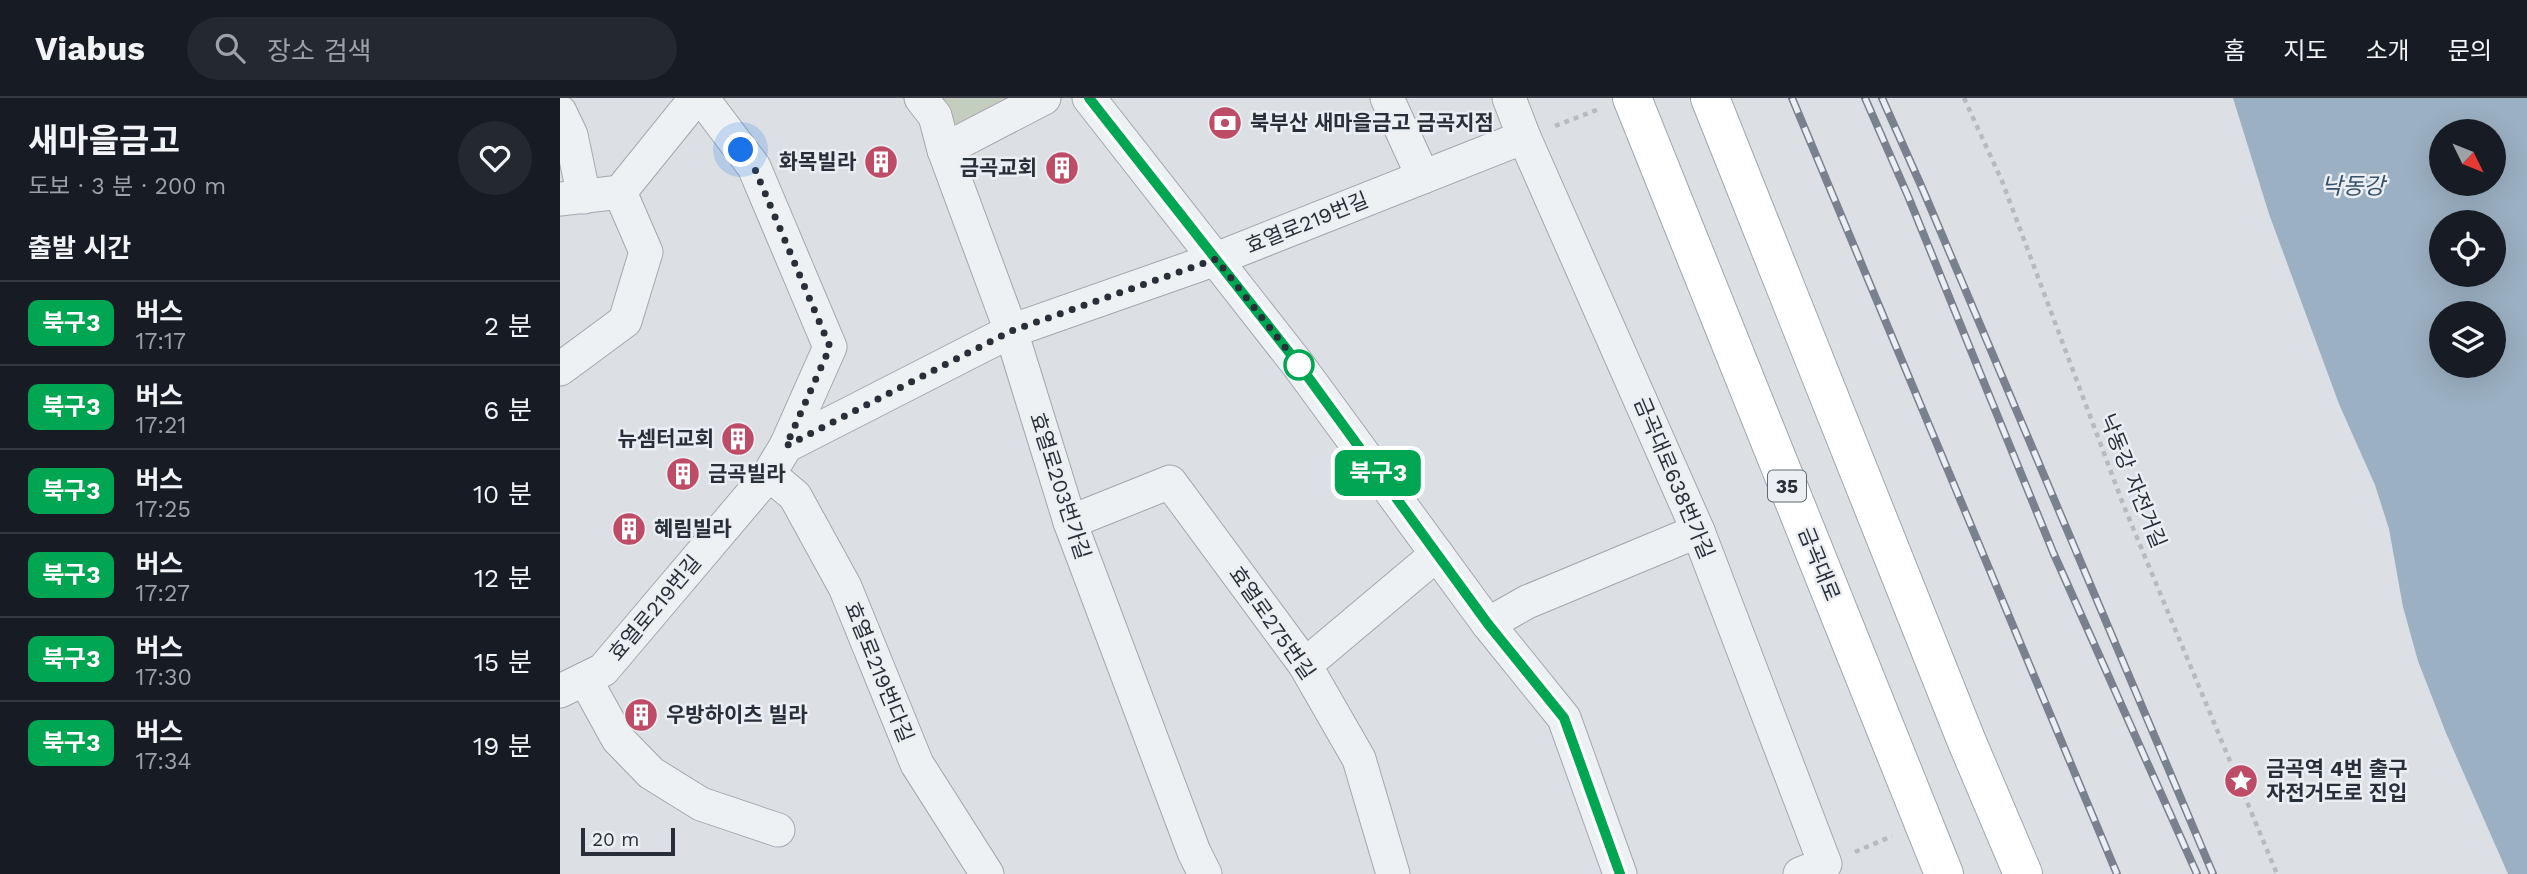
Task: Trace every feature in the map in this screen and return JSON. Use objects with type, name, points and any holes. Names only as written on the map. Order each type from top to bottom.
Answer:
[{"type":"main road","points":[[1710,98],[1967,743],[2023,874]]},
{"type":"main road","name":"금곡대로","points":[[1617,103],[1944,874]]},
{"type":"street","points":[[560,112],[571,135],[572,198],[620,192],[696,98]]},
{"type":"street","points":[[702,98],[754,167],[830,347],[777,460]]},
{"type":"street","name":"효열로203번가길","points":[[921,98],[935,116],[944,150],[1011,331],[1070,522],[1205,874]]},
{"type":"street","points":[[944,150],[1044,98]]},
{"type":"street","points":[[1089,98],[1300,366],[1488,624],[1564,718],[1620,874]]},
{"type":"street","points":[[1387,98],[1423,177]]},
{"type":"street","name":"금곡대로638번가길","points":[[1510,98],[1524,137],[1698,531],[1813,869]]},
{"type":"street","name":"효열로219번길","points":[[572,685],[603,670],[777,460],[1011,331],[1216,259],[1524,137]]},
{"type":"street","points":[[560,369],[625,321],[646,252],[620,192]]},
{"type":"street","name":"효열로219번다길","points":[[777,460],[839,575],[916,764],[986,874]]},
{"type":"street","name":"효열로275번길","points":[[1070,522],[1170,482],[1305,666],[1359,759],[1393,874]]},
{"type":"street","points":[[1488,624],[1527,602],[1698,531]]},
{"type":"street","points":[[1305,666],[1437,554]]},
{"type":"street","points":[[572,685],[651,773],[701,804],[778,830]]},
{"type":"path","name":"낙동강 자전거길","points":[[1964,98],[2002,181],[2123,504],[2277,874]]},
{"type":"path","points":[[1524,137],[1617,103]]},
{"type":"path","points":[[1813,869],[1924,823]]},
{"type":"green space","points":[[934,98],[1021,98],[960,130]]},
{"type":"water","name":"낙동강","points":[[2233,98],[2527,98],[2527,874],[2508,874],[2446,733],[2418,661],[2403,607],[2389,529],[2375,485],[2339,404],[2269,214]]},
{"type":"railway","points":[[1792,98],[2117,874]]},
{"type":"railway","points":[[1865,98],[1908,196],[2053,552],[2197,874]]},
{"type":"railway","points":[[1882,98],[2213,874]]},
{"type":"bus line","name":"북구3","points":[[1089,98],[1300,366],[1488,624],[1564,718],[1620,874]]},
{"type":"place","name":"북부산 새마을금고 금곡지점","points":[[1225,123]]},
{"type":"place","name":"화목빌라","points":[[881,162]]},
{"type":"place","name":"금곡교회","points":[[1062,168]]},
{"type":"place","name":"뉴셈터교회","points":[[738,439]]},
{"type":"place","name":"금곡빌라","points":[[683,474]]},
{"type":"place","name":"혜림빌라","points":[[629,529]]},
{"type":"place","name":"우방하이츠 빌라","points":[[641,715]]},
{"type":"place","name":"금곡역 4번 출구 자전거도로 진입","points":[[2241,781]]},
{"type":"route","points":[[741,150],[754,167],[830,347],[786,446],[1011,331],[1216,259],[1299,365]]}]
